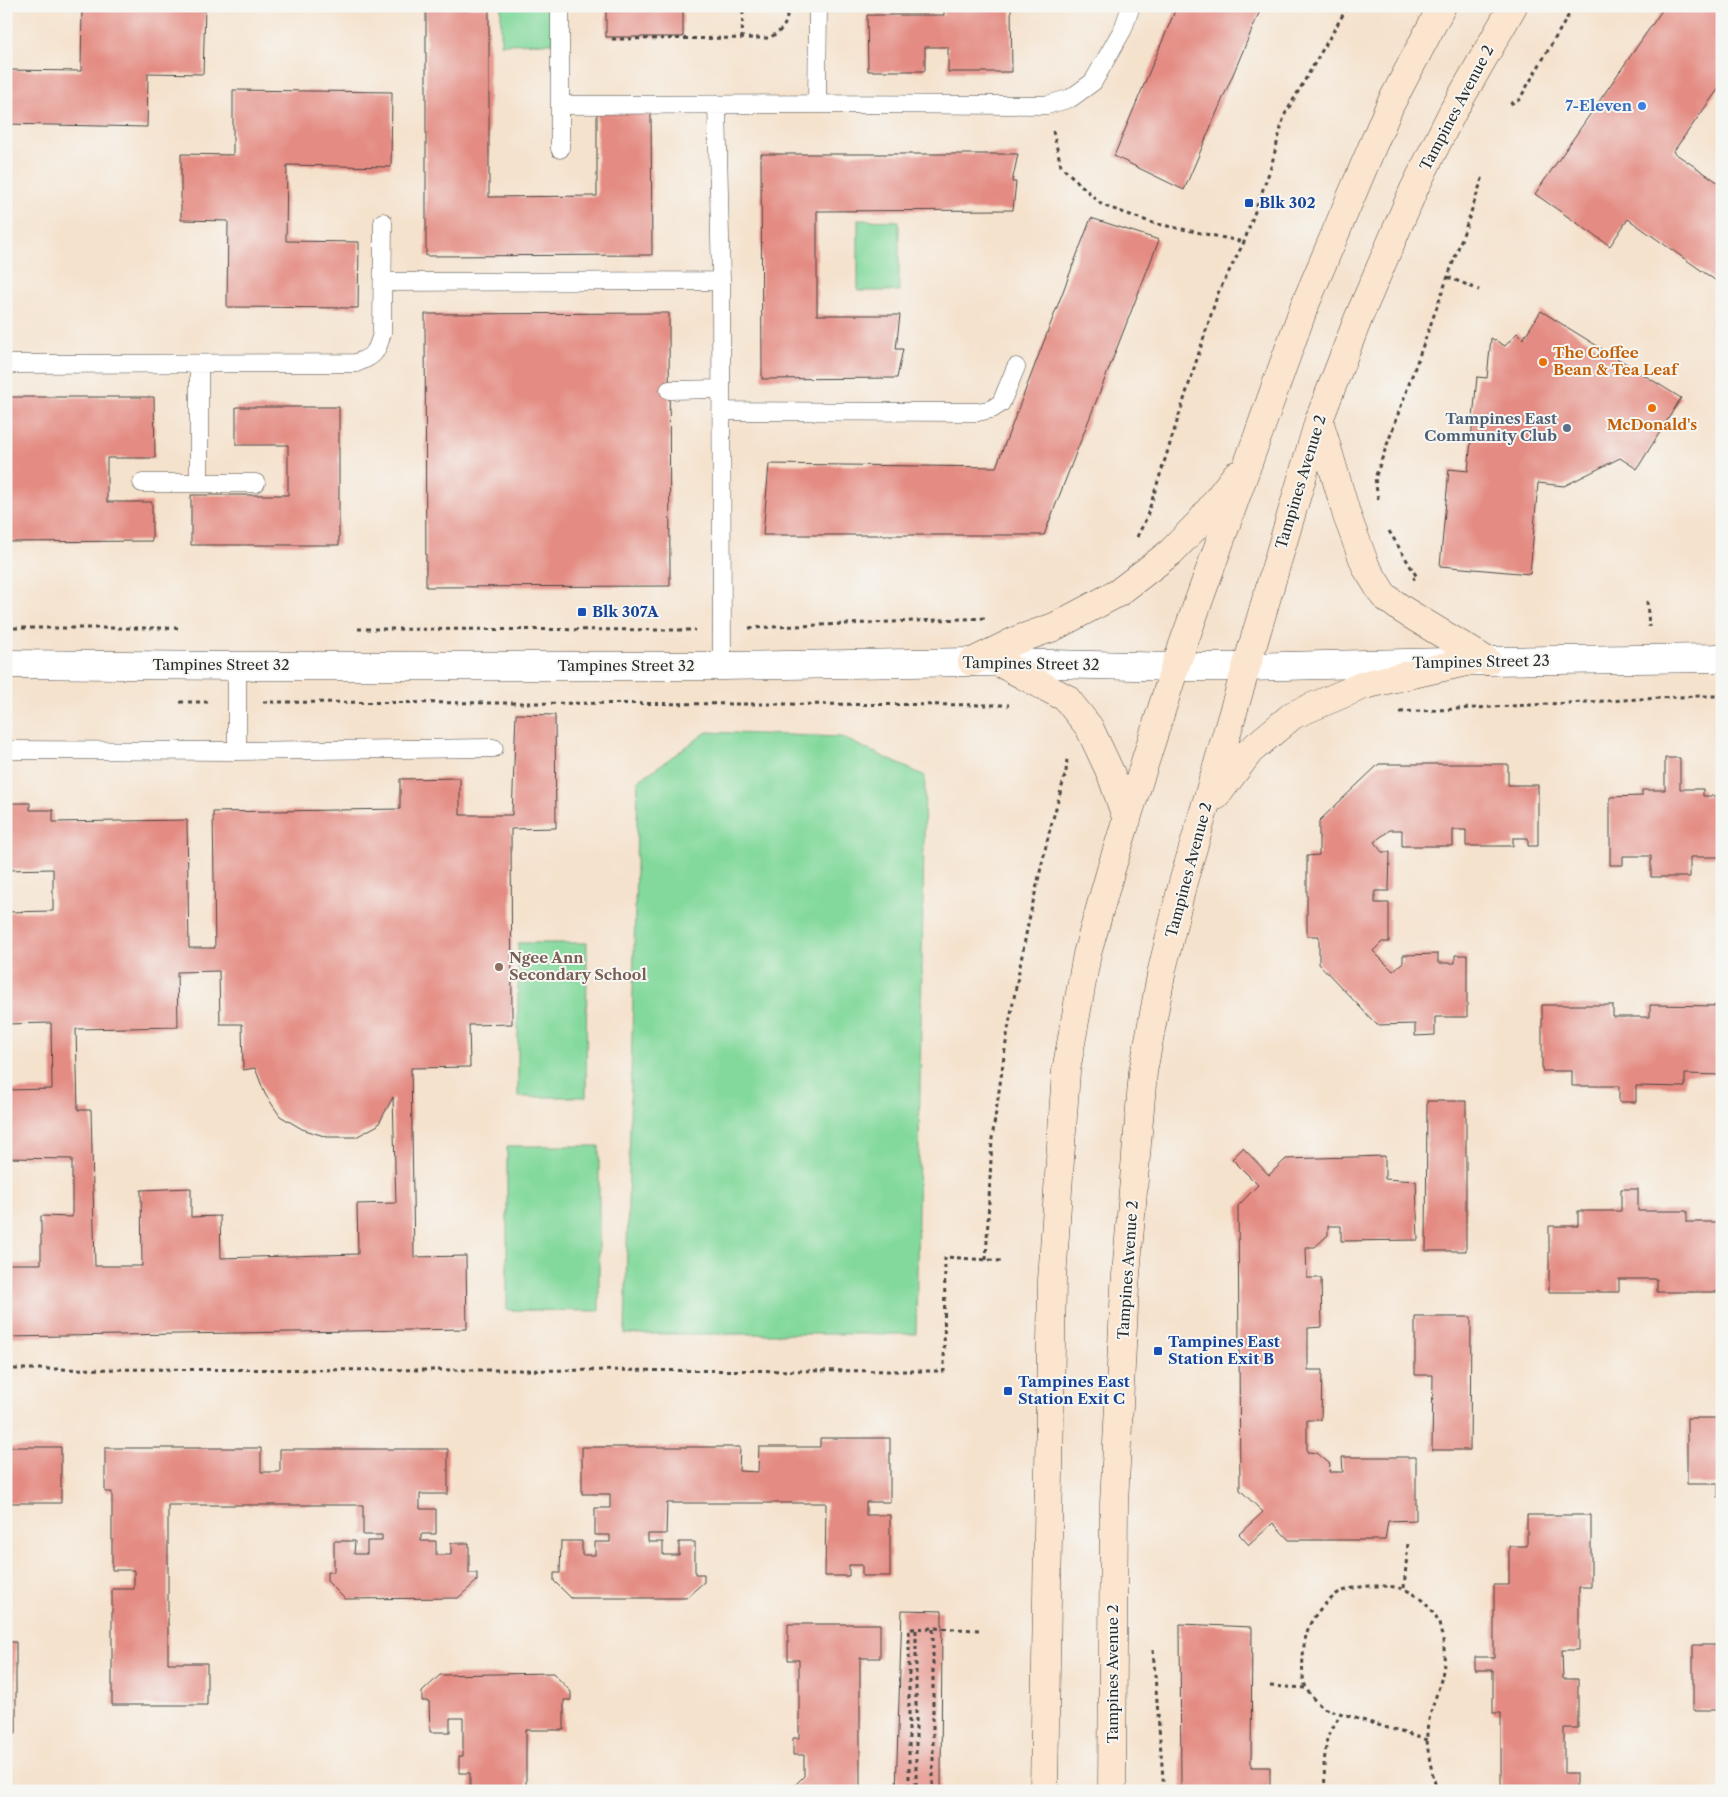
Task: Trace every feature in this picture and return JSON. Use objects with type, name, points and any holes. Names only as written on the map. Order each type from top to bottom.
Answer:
[{"type":"main road","points":[[1044,1791],[1052,1280],[1066,1071],[1087,954],[1112,866],[1175,668],[1304,307],[1390,105],[1442,6]]},
{"type":"main road","name":"Tampines Avenue 2","points":[[1112,1791],[1114,1503],[1126,1287],[1143,1072],[1162,970],[1183,882],[1320,420],[1358,319],[1414,188],[1452,113],[1513,6]]},
{"type":"main road","points":[[1320,420],[1347,516],[1362,558],[1384,596],[1479,661]]},
{"type":"main road","points":[[972,662],[1018,640],[1054,627],[1118,594],[1171,552],[1195,527],[1252,454]]},
{"type":"main road","points":[[1204,812],[1250,751],[1294,715],[1364,685],[1479,661]]},
{"type":"main road","points":[[1000,664],[1066,698],[1089,727],[1111,774],[1127,820]]},
{"type":"street","name":"Tampines Street 23","points":[[1246,668],[1479,661],[1720,659]]},
{"type":"street","name":"Tampines Street 32","points":[[6,664],[722,666],[972,662],[1175,668],[1246,668]]},
{"type":"lane","points":[[560,6],[560,150]]},
{"type":"lane","points":[[817,104],[818,6]]},
{"type":"lane","points":[[560,105],[1047,105],[1071,98],[1093,82],[1123,29],[1130,6]]},
{"type":"lane","points":[[717,104],[721,281],[722,666]]},
{"type":"lane","points":[[6,364],[356,363],[371,357],[378,348],[382,333],[383,222]]},
{"type":"lane","points":[[383,282],[721,281]]},
{"type":"lane","points":[[199,364],[199,483]]},
{"type":"lane","points":[[721,410],[978,412],[992,409],[1001,403],[1016,368]]},
{"type":"lane","points":[[669,390],[721,389]]},
{"type":"lane","points":[[142,483],[256,483]]},
{"type":"lane","points":[[237,666],[237,751]]},
{"type":"lane","points":[[6,750],[237,751],[494,748]]},
{"type":"path","points":[[612,39],[769,38],[782,30],[787,17],[788,6]]},
{"type":"path","points":[[1134,544],[1146,519],[1218,293],[1244,242],[1271,167],[1284,116],[1348,6]]},
{"type":"path","points":[[1510,104],[1519,100],[1574,6]]},
{"type":"path","points":[[742,39],[743,10]]},
{"type":"path","points":[[1047,105],[1061,166],[1102,205],[1153,223],[1244,242]]},
{"type":"path","points":[[1378,502],[1376,478],[1483,176]]},
{"type":"path","points":[[1448,277],[1479,290]]},
{"type":"path","points":[[1386,526],[1417,577],[1423,582]]},
{"type":"path","points":[[1384,596],[1417,577]]},
{"type":"path","points":[[1647,601],[1649,632]]},
{"type":"path","points":[[6,628],[178,628]]},
{"type":"path","points":[[1394,712],[1722,696]]},
{"type":"path","points":[[180,702],[1013,706]]},
{"type":"path","points":[[986,1260],[992,1139],[1008,1029],[1047,842],[1066,772],[1066,751]]},
{"type":"path","points":[[6,1369],[944,1371],[945,1257],[1002,1261]]},
{"type":"path","points":[[1404,1588],[1408,1544]]},
{"type":"path","points":[[1427,1740],[1324,1708],[1314,1700],[1305,1688],[1302,1668],[1304,1640],[1311,1620],[1324,1605],[1341,1591],[1359,1586],[1404,1588],[1419,1597],[1438,1622],[1443,1642],[1445,1665],[1427,1725],[1427,1740],[1437,1791]]},
{"type":"path","points":[[933,1628],[933,1786]]},
{"type":"path","points":[[909,1787],[909,1630],[933,1628],[979,1630]]},
{"type":"path","points":[[916,1630],[916,1787]]},
{"type":"path","points":[[1153,1650],[1164,1791]]},
{"type":"path","points":[[1270,1686],[1305,1688]]},
{"type":"path","points":[[1325,1791],[1324,1763],[1327,1738],[1341,1713]]},
{"type":"green space","points":[[501,6],[553,6],[553,43],[501,44]]},
{"type":"green space","points":[[858,220],[899,221],[899,291],[858,291]]},
{"type":"green space","points":[[707,732],[841,737],[925,776],[916,1334],[625,1334],[638,781]]},
{"type":"green space","points":[[518,943],[587,943],[586,1097],[518,1097]]},
{"type":"green space","points":[[507,1146],[599,1146],[599,1311],[507,1310]]},
{"type":"building","points":[[82,6],[205,7],[203,74],[148,73],[147,127],[6,124],[6,70],[81,71]]},
{"type":"building","points":[[606,6],[683,6],[683,37],[606,37]]},
{"type":"building","points":[[944,6],[1011,8],[1012,72],[948,72],[948,47],[925,47],[925,71],[868,71],[867,15],[944,15]]},
{"type":"building","points":[[1177,6],[1262,6],[1184,190],[1114,156]]},
{"type":"building","points":[[1665,6],[1722,6],[1722,84],[1673,152],[1722,185],[1722,285],[1628,219],[1610,246],[1535,194]]},
{"type":"building","points":[[426,7],[489,7],[489,197],[597,196],[597,112],[651,112],[652,255],[426,256]]},
{"type":"building","points":[[233,90],[392,92],[391,167],[287,165],[286,241],[359,242],[358,308],[227,307],[228,221],[181,220],[181,154],[233,155]]},
{"type":"building","points":[[761,154],[1018,154],[1012,182],[1016,182],[1013,210],[817,211],[817,315],[900,315],[896,349],[903,349],[897,378],[762,379]]},
{"type":"building","points":[[1091,218],[1159,240],[1044,535],[763,535],[769,464],[996,467]]},
{"type":"building","name":"Tampines East Community Club","points":[[1541,311],[1681,398],[1637,469],[1620,458],[1564,486],[1538,483],[1530,574],[1440,566],[1449,469],[1468,471],[1477,377],[1487,378],[1491,338],[1505,346],[1517,333],[1523,339]]},
{"type":"building","points":[[669,313],[670,586],[426,587],[425,314]]},
{"type":"building","points":[[6,397],[154,397],[155,458],[107,458],[107,502],[152,502],[152,541],[6,542]]},
{"type":"building","points":[[236,407],[339,407],[339,545],[191,545],[191,495],[288,495],[288,445],[236,445]]},
{"type":"building","points":[[516,714],[555,715],[556,828],[511,829],[512,1024],[469,1025],[470,1067],[411,1068],[414,1257],[466,1256],[467,1329],[6,1337],[6,1264],[41,1264],[41,1216],[72,1217],[72,1159],[6,1158],[6,1090],[52,1089],[51,1023],[6,1024],[6,912],[53,911],[53,869],[6,870],[6,803],[30,803],[30,810],[53,810],[53,822],[187,820],[189,948],[215,948],[213,812],[400,809],[400,779],[460,778],[460,815],[512,815]],"holes":[[[219,971],[220,1024],[242,1024],[243,1070],[255,1068],[265,1094],[280,1116],[302,1129],[327,1137],[356,1137],[378,1125],[393,1097],[396,1203],[357,1204],[358,1254],[221,1258],[220,1216],[191,1217],[191,1188],[141,1190],[142,1266],[95,1266],[91,1110],[78,1110],[76,1029],[178,1027],[177,972]]]},
{"type":"building","points":[[1665,758],[1680,758],[1680,789],[1703,789],[1703,796],[1722,796],[1722,865],[1720,865],[1720,857],[1690,857],[1690,877],[1651,877],[1651,856],[1623,856],[1623,865],[1610,865],[1610,797],[1642,796],[1642,790],[1665,790]]},
{"type":"building","points":[[1379,764],[1508,764],[1508,785],[1538,785],[1538,846],[1528,846],[1528,838],[1513,838],[1513,846],[1466,846],[1466,830],[1453,830],[1453,846],[1402,846],[1402,830],[1390,830],[1374,842],[1382,852],[1390,852],[1389,891],[1375,891],[1375,903],[1389,903],[1389,942],[1382,942],[1373,951],[1393,971],[1403,962],[1403,955],[1438,954],[1438,963],[1455,963],[1455,955],[1467,955],[1467,1017],[1435,1017],[1435,1035],[1415,1036],[1415,1024],[1377,1025],[1319,964],[1319,936],[1307,936],[1307,856],[1319,855],[1319,821]]},
{"type":"building","points":[[1542,1005],[1613,1005],[1613,1017],[1650,1017],[1650,1005],[1722,1006],[1722,1075],[1685,1074],[1685,1087],[1636,1086],[1636,1102],[1619,1102],[1619,1086],[1572,1086],[1572,1071],[1542,1071]]},
{"type":"building","points":[[1427,1101],[1466,1101],[1466,1251],[1426,1251]]},
{"type":"building","points":[[1243,1148],[1269,1175],[1286,1159],[1385,1156],[1385,1179],[1416,1181],[1418,1240],[1341,1241],[1341,1226],[1328,1226],[1328,1235],[1315,1247],[1306,1247],[1307,1278],[1321,1278],[1322,1327],[1308,1328],[1308,1370],[1322,1370],[1321,1420],[1307,1420],[1307,1452],[1317,1453],[1330,1464],[1329,1472],[1343,1472],[1342,1457],[1416,1457],[1416,1520],[1388,1521],[1385,1540],[1289,1540],[1273,1523],[1249,1545],[1239,1534],[1263,1512],[1240,1490],[1238,1206],[1258,1185],[1232,1159]]},
{"type":"building","points":[[1621,1189],[1638,1189],[1638,1211],[1687,1211],[1687,1222],[1722,1222],[1722,1292],[1657,1292],[1657,1279],[1619,1279],[1619,1292],[1549,1292],[1549,1226],[1578,1226],[1578,1211],[1621,1211]]},
{"type":"building","points":[[1415,1317],[1471,1317],[1470,1450],[1432,1450],[1433,1375],[1415,1375]]},
{"type":"building","points":[[1687,1418],[1722,1418],[1722,1498],[1718,1498],[1718,1484],[1687,1484]]},
{"type":"building","points":[[820,1438],[890,1438],[890,1502],[866,1502],[866,1515],[890,1515],[890,1576],[862,1576],[862,1565],[849,1565],[849,1576],[825,1576],[826,1503],[667,1503],[666,1534],[648,1534],[648,1542],[663,1542],[663,1555],[679,1555],[679,1542],[695,1542],[695,1574],[704,1574],[704,1582],[686,1598],[571,1598],[554,1581],[554,1573],[560,1573],[561,1541],[582,1541],[582,1555],[595,1555],[595,1542],[610,1542],[610,1535],[595,1535],[595,1508],[610,1508],[610,1494],[582,1494],[582,1447],[740,1447],[739,1471],[758,1472],[759,1447],[820,1447]]},
{"type":"building","points":[[6,1447],[61,1447],[61,1503],[6,1503]]},
{"type":"building","points":[[105,1448],[261,1448],[261,1472],[280,1472],[280,1449],[448,1449],[448,1494],[420,1494],[420,1509],[436,1509],[436,1534],[421,1534],[421,1541],[436,1541],[436,1555],[451,1555],[451,1543],[469,1543],[469,1573],[477,1573],[477,1581],[458,1598],[345,1599],[327,1581],[327,1572],[334,1572],[334,1541],[355,1541],[354,1554],[367,1554],[367,1541],[382,1541],[382,1535],[363,1535],[363,1505],[168,1505],[168,1663],[207,1663],[207,1705],[112,1705],[112,1589],[134,1589],[134,1570],[112,1570],[112,1492],[105,1492]]},
{"type":"building","points":[[1527,1515],[1591,1515],[1591,1587],[1579,1587],[1579,1650],[1562,1650],[1563,1679],[1578,1679],[1578,1728],[1564,1728],[1564,1773],[1576,1773],[1576,1791],[1493,1791],[1493,1787],[1501,1787],[1501,1713],[1493,1713],[1493,1670],[1475,1670],[1475,1657],[1494,1657],[1494,1585],[1509,1585],[1509,1546],[1527,1546]]},
{"type":"building","points":[[902,1610],[942,1611],[941,1791],[896,1791]]},
{"type":"building","points":[[788,1624],[880,1624],[880,1658],[860,1658],[860,1786],[855,1791],[789,1791],[804,1776],[804,1755],[793,1755],[793,1738],[799,1738],[799,1660],[788,1660]]},
{"type":"building","points":[[1180,1624],[1252,1627],[1251,1767],[1270,1767],[1270,1791],[1181,1791]]},
{"type":"building","points":[[6,1642],[16,1642],[16,1734],[6,1734]]},
{"type":"building","points":[[1693,1645],[1722,1645],[1722,1710],[1693,1710]]},
{"type":"building","points":[[553,1673],[571,1692],[571,1700],[564,1700],[564,1730],[526,1730],[526,1791],[470,1791],[470,1773],[459,1773],[459,1756],[463,1756],[463,1718],[450,1718],[450,1732],[430,1732],[429,1701],[422,1701],[422,1692],[440,1675]]},
{"type":"place","name":"7-Eleven","points":[[1642,106]]},
{"type":"place","name":"Blk 302","points":[[1249,203]]},
{"type":"place","name":"The Coffee Bean & Tea Leaf","points":[[1543,362]]},
{"type":"place","name":"McDonald's","points":[[1652,408]]},
{"type":"place","name":"Tampines East Community Club","points":[[1567,428]]},
{"type":"place","name":"Blk 307A","points":[[582,612]]},
{"type":"place","name":"Ngee Ann Secondary School","points":[[499,967]]},
{"type":"place","name":"Tampines East Station Exit B","points":[[1158,1351]]},
{"type":"place","name":"Tampines East Station Exit C","points":[[1008,1391]]}]
